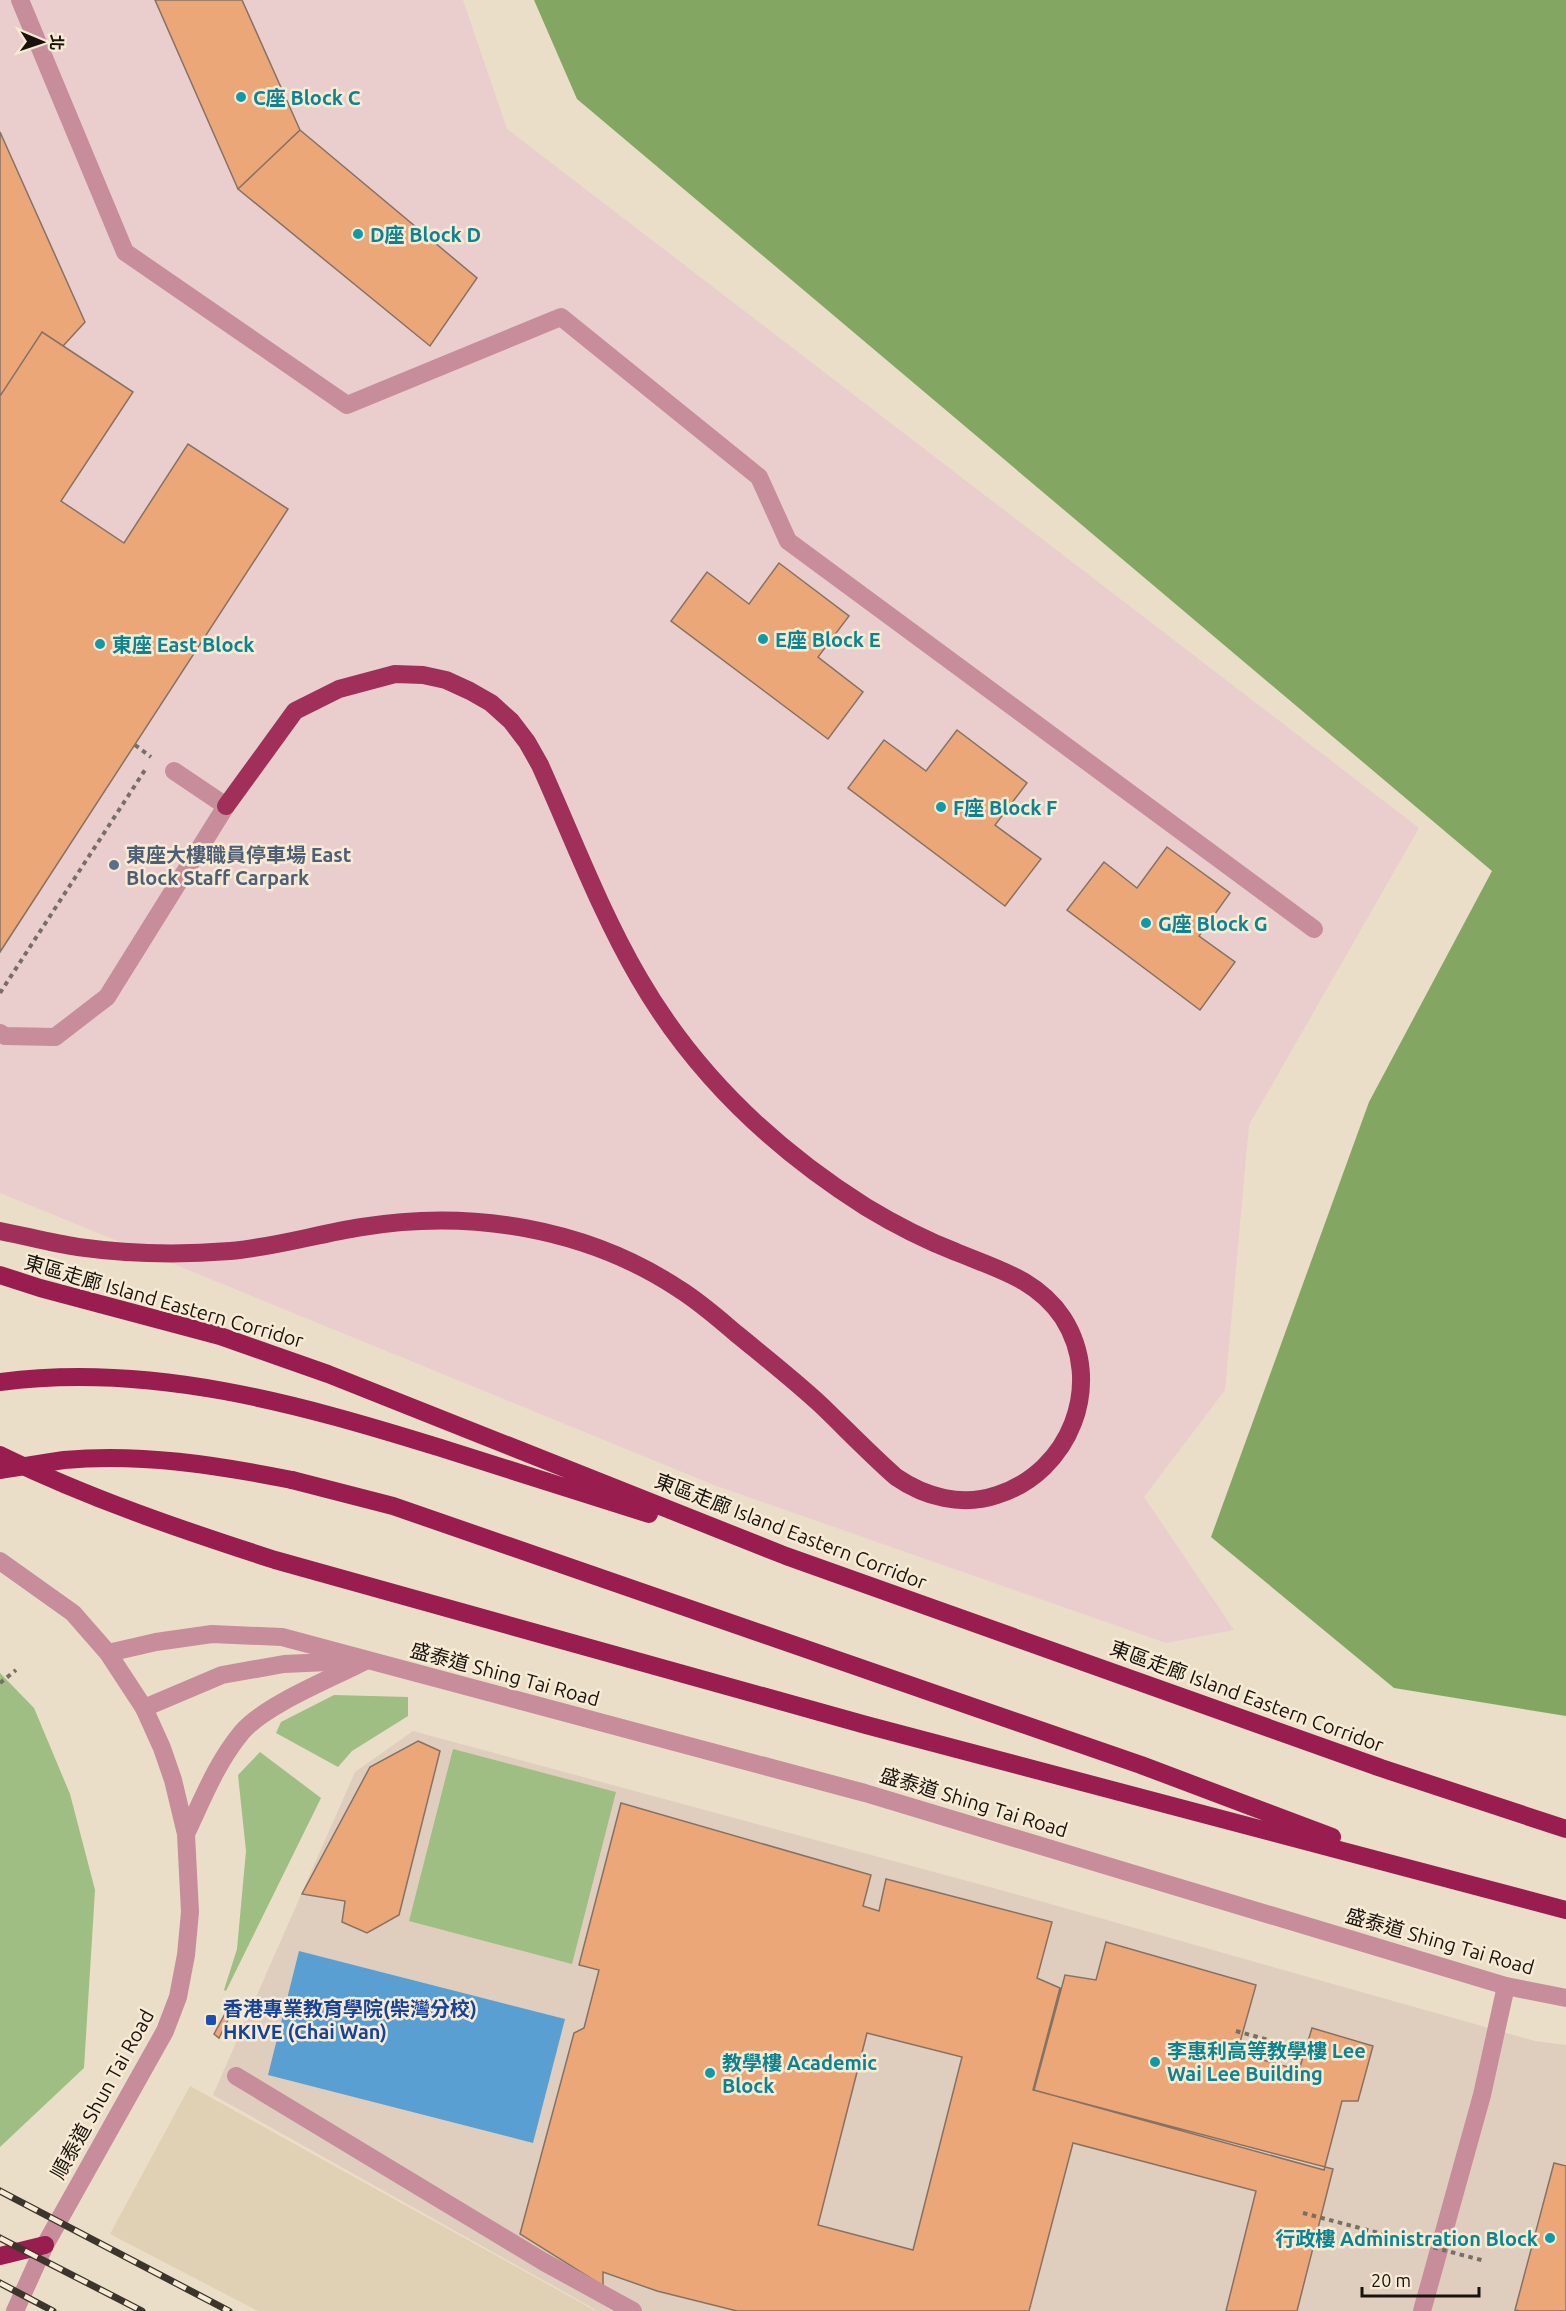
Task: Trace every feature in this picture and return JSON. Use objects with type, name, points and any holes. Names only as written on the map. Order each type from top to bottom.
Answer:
[{"type":"highway","points":[[0,1231],[78,1247],[176,1254],[257,1248],[292,1243],[362,1227],[420,1221],[495,1222],[530,1229],[564,1237],[600,1250],[650,1272],[680,1289],[792,1380],[896,1476],[912,1488],[928,1495],[951,1499],[996,1496],[1021,1485],[1045,1468],[1060,1451],[1079,1410],[1082,1383],[1080,1360],[1073,1337],[1054,1305],[1040,1291],[1003,1269],[955,1252],[868,1208],[793,1155],[763,1131],[729,1098],[689,1052],[640,979],[614,929],[540,765],[527,742],[511,721],[491,703],[446,680],[423,675],[395,674],[339,689],[295,711],[226,806]]},
{"type":"highway","name":"東區走廊 Island Eastern Corridor","points":[[0,1275],[40,1288],[220,1336],[328,1374],[786,1556],[1381,1768],[1566,1829]]},
{"type":"highway","points":[[0,1382],[63,1377],[111,1378],[164,1382],[272,1400],[340,1416],[786,1556]]},
{"type":"highway","points":[[0,1455],[98,1498],[176,1528],[275,1560],[866,1725],[1566,1911]]},
{"type":"highway","points":[[0,1470],[64,1460],[125,1459],[183,1462],[292,1480],[393,1506],[1141,1765],[1426,1872]]},
{"type":"highway","points":[[0,2256],[45,2245]]},
{"type":"street","points":[[20,0],[125,252],[347,405],[561,317],[759,477],[788,541],[1314,929]]},
{"type":"street","points":[[0,1034],[55,1038],[107,998],[226,806],[174,771]]},
{"type":"street","name":"順泰道 Shun Tai Road","points":[[0,1561],[73,1613],[108,1653],[144,1708],[162,1748],[186,1834],[190,1912],[186,1955],[178,1997],[165,2031],[45,2245],[15,2311]]},
{"type":"street","name":"盛泰道 Shing Tai Road","points":[[108,1653],[156,1642],[212,1634],[282,1637],[865,1793],[1506,1986],[1566,1998]]},
{"type":"street","points":[[186,1834],[218,1766],[243,1731],[270,1709],[367,1660]]},
{"type":"street","name":"盛泰道 Shing Tai Road","points":[[144,1708],[222,1675],[284,1664],[367,1660]]},
{"type":"street","points":[[1422,2311],[1482,2095],[1506,1986]]},
{"type":"street","points":[[236,2076],[544,2262],[633,2311]]},
{"type":"path","points":[[0,993],[153,758],[135,745]]},
{"type":"path","points":[[0,1683],[16,1670]]},
{"type":"path","points":[[1236,2031],[1312,2052]]},
{"type":"path","points":[[1303,2212],[1485,2261]]},
{"type":"shaded area","points":[[0,0],[463,0],[507,129],[1419,828],[1249,1125],[1225,1390],[1144,1497],[1234,1630],[1166,1643],[714,1485],[0,1193]]},
{"type":"shaded area","points":[[413,1731],[997,1889],[1535,2041],[1566,2045],[1566,2311],[598,2311],[213,2095],[355,1772]]},
{"type":"shaded area","points":[[190,2086],[596,2311],[258,2311],[110,2234]]},
{"type":"green space","points":[[534,0],[1566,0],[1566,1716],[1394,1688],[1211,1537],[1369,1102],[1492,871],[577,99]]},
{"type":"green space","points":[[0,1673],[34,1708],[70,1794],[95,1890],[84,2068],[0,2147]]},
{"type":"green space","points":[[334,1695],[408,1697],[408,1716],[352,1751],[338,1767],[276,1733],[281,1722]]},
{"type":"green space","points":[[453,1749],[616,1792],[572,1964],[409,1921]]},
{"type":"green space","points":[[260,1752],[321,1798],[226,1991],[224,1990],[237,1949],[246,1851],[238,1775]]},
{"type":"water","points":[[299,1951],[565,2019],[533,2143],[268,2075]]},
{"type":"building","name":"C座 Block C","points":[[155,0],[242,0],[300,130],[238,189]]},
{"type":"building","name":"D座 Block D","points":[[300,130],[477,278],[430,346],[238,189]]},
{"type":"building","points":[[0,132],[85,322],[63,346],[42,332],[0,396]]},
{"type":"building","name":"東座 East Block","points":[[42,332],[133,392],[61,501],[124,543],[188,444],[288,509],[0,952],[0,396]]},
{"type":"building","name":"E座 Block E","points":[[779,563],[849,616],[818,657],[863,692],[828,739],[671,621],[707,572],[749,604]]},
{"type":"building","name":"F座 Block F","points":[[957,730],[1027,783],[995,825],[1041,859],[1005,906],[848,788],[884,740],[926,771]]},
{"type":"building","name":"G座 Block G","points":[[1167,847],[1230,893],[1199,936],[1235,962],[1200,1010],[1067,910],[1104,862],[1137,888]]},
{"type":"building","points":[[418,1741],[440,1751],[399,1915],[367,1933],[342,1922],[345,1901],[302,1894],[370,1767]]},
{"type":"building","name":"教學樓 Academic Block","points":[[621,1803],[871,1875],[863,1906],[879,1911],[886,1879],[1052,1922],[1037,1978],[1060,1988],[1033,2090],[1333,2169],[1297,2311],[1226,2311],[1256,2191],[1073,2143],[1029,2311],[737,2311],[657,2291],[603,2272],[603,2286],[520,2234],[574,2033],[584,2028],[599,1970],[579,1965]],"holes":[[[867,2033],[962,2057],[913,2250],[818,2225]]]},
{"type":"building","name":"李惠利高等教學樓 Lee Wai Lee Building","points":[[1106,1942],[1256,1985],[1237,2053],[1299,2070],[1312,2028],[1373,2046],[1358,2101],[1342,2101],[1324,2170],[1034,2090],[1065,1975],[1096,1980]]},
{"type":"building","points":[[226,2012],[231,2014],[219,2038],[214,2034]]},
{"type":"building","name":"行政樓 Administration Block","points":[[1554,2163],[1566,2166],[1566,2311],[1515,2310]]},
{"type":"railway","points":[[0,2191],[229,2311]]},
{"type":"railway","points":[[0,2238],[142,2311]]},
{"type":"railway","points":[[0,2283],[53,2311]]},
{"type":"place","name":"C座 Block C","points":[[241,97]]},
{"type":"place","name":"D座 Block D","points":[[358,234]]},
{"type":"place","name":"E座 Block E","points":[[763,639]]},
{"type":"place","name":"東座 East Block","points":[[100,644]]},
{"type":"place","name":"F座 Block F","points":[[941,807]]},
{"type":"place","name":"東座大樓職員停車場 East Block Staff Carpark","points":[[114,865]]},
{"type":"place","name":"G座 Block G","points":[[1146,923]]},
{"type":"place","name":"香港專業教育學院(柴灣分校) HKIVE (Chai Wan)","points":[[211,2020]]},
{"type":"place","name":"李惠利高等教學樓 Lee Wai Lee Building","points":[[1155,2062]]},
{"type":"place","name":"教學樓 Academic Block","points":[[710,2073]]},
{"type":"place","name":"行政樓 Administration Block","points":[[1550,2238]]}]
